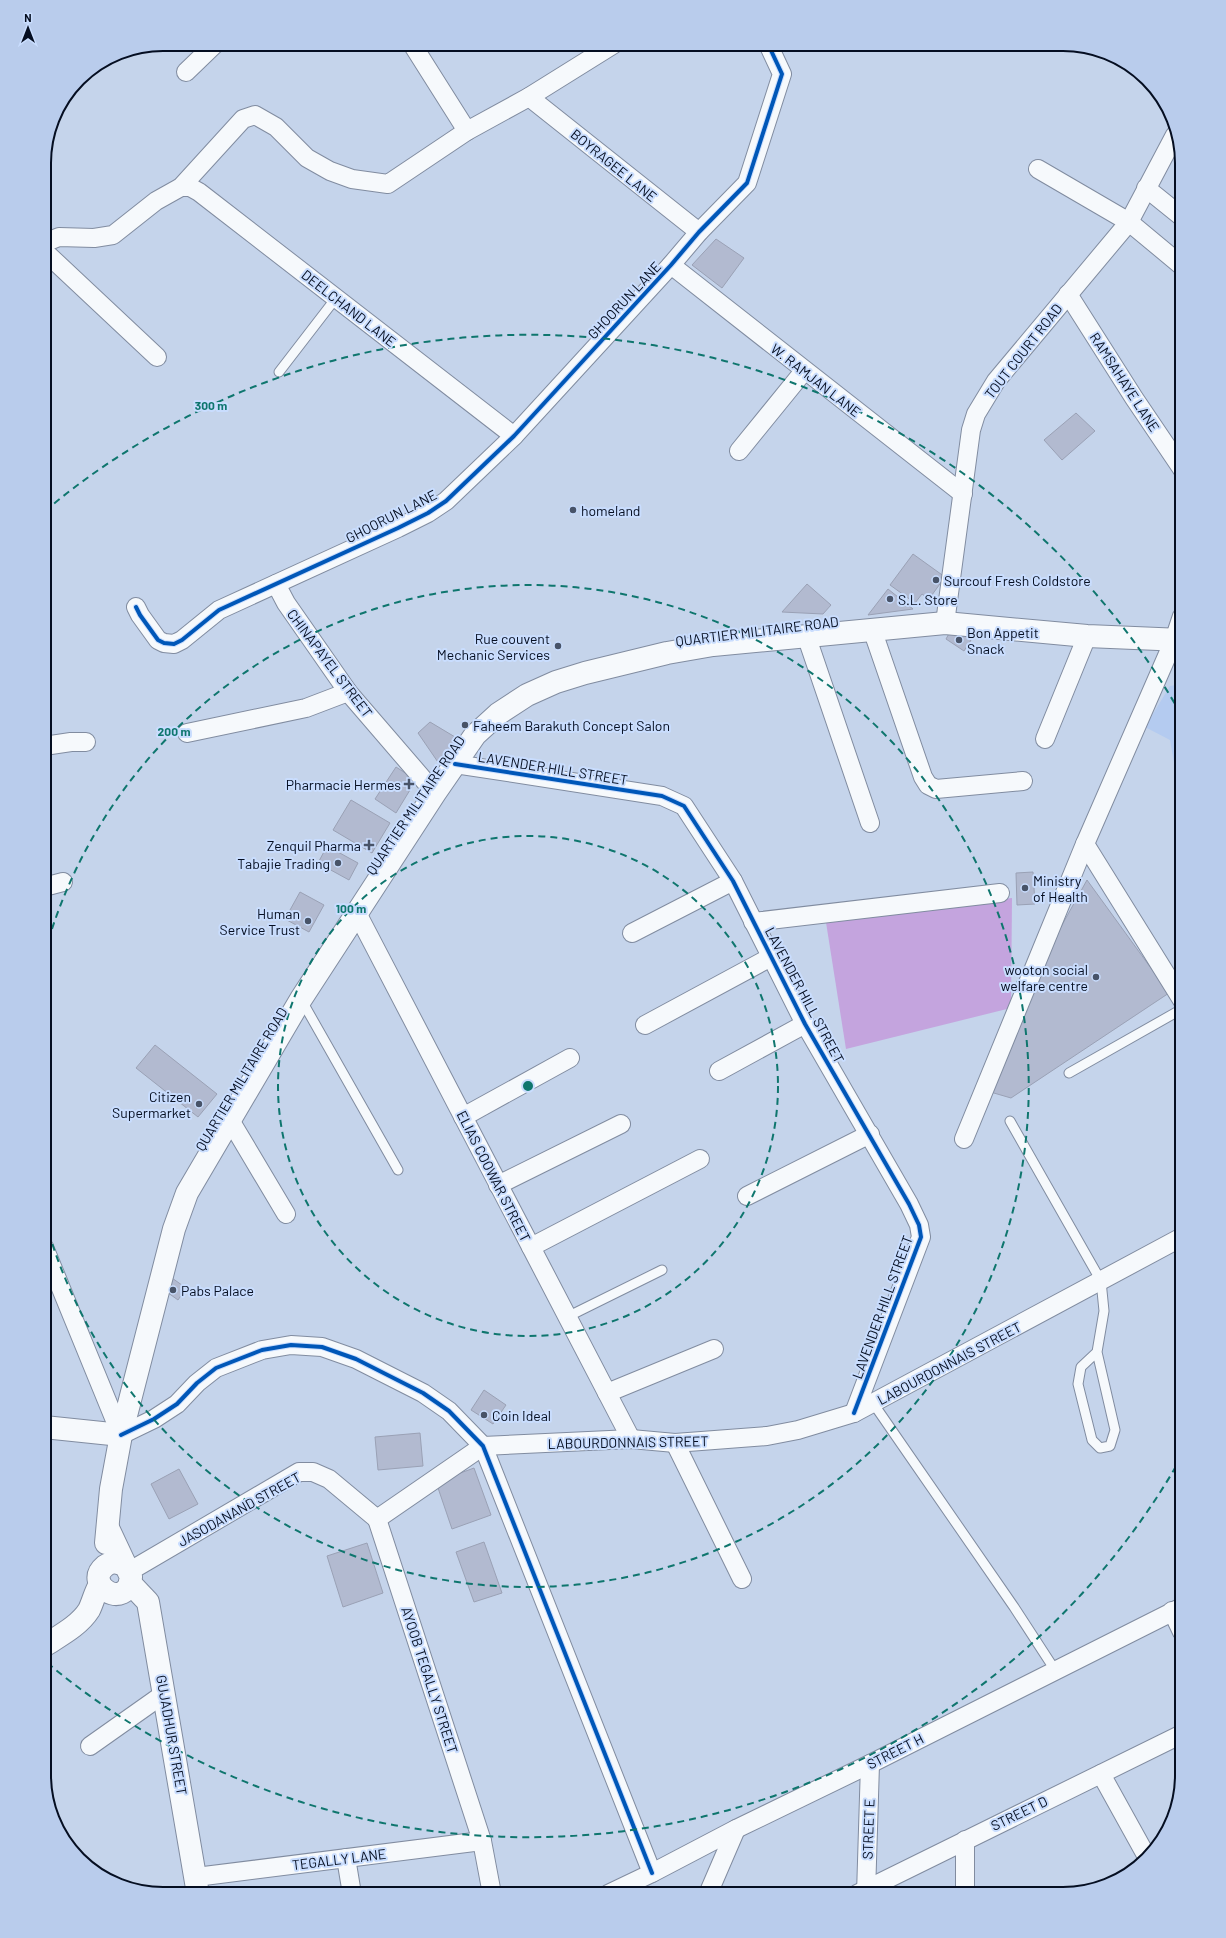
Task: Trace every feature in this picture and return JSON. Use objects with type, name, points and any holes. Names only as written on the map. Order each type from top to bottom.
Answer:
[{"type":"main road","name":"QUARTIER MILITAIRE ROAD","points":[[51,1641],[76,1624],[89,1610],[101,1577],[108,1528],[111,1489],[121,1435],[174,1229],[187,1193],[301,999],[435,792],[475,735],[498,714],[527,695],[556,682],[585,673],[667,653],[713,644],[945,623],[1087,636],[1175,640]]},
{"type":"main road","points":[[51,1428],[121,1435]]},
{"type":"main road","name":"QUARTIER MILITAIRE ROAD","points":[[108,1528],[128,1574]]},
{"type":"main road","points":[[112,1562],[119,1563],[128,1574],[126,1590],[119,1594],[111,1594],[104,1590],[101,1577],[106,1565],[112,1562]]},
{"type":"main road","name":"GUJADHUR STREET","points":[[128,1574],[148,1602],[165,1693],[197,1886]]},
{"type":"street","points":[[186,72],[208,51]]},
{"type":"street","points":[[416,51],[467,131]]},
{"type":"street","points":[[51,240],[59,237],[94,238],[113,235],[156,201],[181,187],[243,119],[255,115],[276,127],[307,158],[330,171],[352,178],[388,184],[467,131],[529,97],[603,51]]},
{"type":"street","name":"GHOORUN LANE","points":[[136,606],[140,615],[158,640],[164,643],[174,644],[182,640],[219,610],[434,509],[446,501],[514,436],[671,265],[699,232],[747,183],[782,74],[771,51]]},
{"type":"street","name":"BOYRAGEE LANE","points":[[529,97],[699,232]]},
{"type":"street","name":"TOUT COURT ROAD","points":[[945,623],[972,430],[976,414],[996,381],[1129,222],[1172,140]]},
{"type":"street","points":[[1038,169],[1129,222],[1175,260]]},
{"type":"street","name":"DEELCHAND LANE","points":[[181,187],[190,187],[200,192],[514,436]]},
{"type":"street","points":[[1146,188],[1175,211]]},
{"type":"street","points":[[51,259],[157,357]]},
{"type":"street","name":"W. RAMJAN LANE","points":[[671,265],[804,371],[963,494]]},
{"type":"street","name":"RAMSAHAYE LANE","points":[[1068,294],[1134,398],[1175,459]]},
{"type":"street","points":[[739,451],[804,371]]},
{"type":"street","name":"CHINAPAYEL STREET","points":[[276,584],[286,603],[348,692],[435,792]]},
{"type":"street","points":[[872,629],[923,777],[928,785],[936,789],[1023,781]]},
{"type":"street","points":[[806,635],[870,823]]},
{"type":"street","points":[[1046,739],[1087,636]]},
{"type":"street","points":[[964,1139],[1085,844],[1175,647]]},
{"type":"street","points":[[188,733],[306,708],[348,692]]},
{"type":"street","points":[[51,745],[71,742],[86,742]]},
{"type":"street","name":"LAVENDER HILL STREET","points":[[455,764],[662,796],[684,806],[733,881],[805,1024],[910,1204],[919,1225],[921,1237],[854,1413]]},
{"type":"street","points":[[1085,844],[1175,989]]},
{"type":"street","points":[[632,932],[733,881]]},
{"type":"street","points":[[51,885],[63,882]]},
{"type":"street","points":[[753,922],[1000,893]]},
{"type":"street","name":"ELIAS COOWAR STREET","points":[[357,913],[631,1439]]},
{"type":"street","points":[[645,1024],[771,957]]},
{"type":"street","points":[[719,1071],[805,1024]]},
{"type":"street","points":[[463,1117],[570,1058]]},
{"type":"street","points":[[230,1120],[286,1214]]},
{"type":"street","points":[[498,1185],[620,1124]]},
{"type":"street","points":[[747,1196],[870,1134]]},
{"type":"street","points":[[531,1247],[700,1159]]},
{"type":"street","name":"LABOURDONNAIS STREET","points":[[484,1446],[631,1439],[675,1443],[767,1436],[798,1430],[854,1413],[1175,1241]]},
{"type":"street","points":[[51,1264],[121,1435],[154,1419],[177,1404],[197,1383],[216,1368],[262,1350],[291,1345],[322,1347],[356,1359],[423,1393],[449,1412],[484,1446],[652,1873]]},
{"type":"street","points":[[607,1394],[714,1349]]},
{"type":"street","points":[[675,1443],[742,1580]]},
{"type":"street","points":[[377,1519],[484,1446]]},
{"type":"street","name":"JASODANAND STREET","points":[[128,1574],[299,1472],[313,1472],[330,1479],[377,1519]]},
{"type":"street","name":"AYOOB TEGALLY STREET","points":[[377,1519],[482,1841]]},
{"type":"street","name":"STREET H","points":[[623,1887],[1175,1610]]},
{"type":"street","points":[[90,1746],[165,1693]]},
{"type":"street","name":"STREET D","points":[[873,1887],[965,1840],[1175,1737]]},
{"type":"street","name":"STREET E","points":[[863,1887],[870,1764]]},
{"type":"street","points":[[1101,1774],[1144,1852]]},
{"type":"street","points":[[711,1887],[736,1829]]},
{"type":"street","points":[[965,1840],[965,1887]]},
{"type":"street","points":[[482,1841],[491,1887]]},
{"type":"street","name":"TEGALLY LANE","points":[[197,1886],[346,1858],[482,1841]]},
{"type":"street","points":[[346,1858],[351,1887]]},
{"type":"lane","points":[[279,372],[336,298]]},
{"type":"lane","points":[[301,999],[398,1170]]},
{"type":"lane","points":[[1069,1073],[1175,1013]]},
{"type":"lane","points":[[1010,1121],[1101,1281],[1104,1311],[1097,1352],[1115,1430],[1110,1446],[1100,1448],[1092,1440],[1078,1384],[1080,1367],[1097,1352]]},
{"type":"lane","points":[[567,1317],[662,1270]]},
{"type":"lane","points":[[873,1403],[1014,1607],[1055,1670]]},
{"type":"shaded area","points":[[1175,685],[1175,768],[1170,740],[1145,727],[1170,686]]},
{"type":"shaded area","points":[[1012,898],[1011,1008],[846,1049],[825,916]]},
{"type":"building","points":[[716,239],[744,258],[722,288],[692,265]]},
{"type":"building","points":[[1076,413],[1095,431],[1062,460],[1044,440]]},
{"type":"building","points":[[913,554],[945,577],[929,599],[922,594],[915,603],[890,585]]},
{"type":"building","points":[[807,584],[831,605],[823,614],[782,612]]},
{"type":"building","name":"S.L. Store","points":[[888,589],[913,609],[868,615]]},
{"type":"building","name":"Bon Appetit Snack","points":[[964,629],[971,640],[964,651],[946,639],[951,630]]},
{"type":"building","points":[[430,722],[460,740],[442,768],[418,733]]},
{"type":"building","points":[[396,767],[413,778],[413,785],[396,813],[375,799]]},
{"type":"building","points":[[351,800],[390,823],[372,853],[333,830]]},
{"type":"building","name":"Tabajie Trading","points":[[327,846],[358,863],[349,880],[318,863]]},
{"type":"building","name":"Ministry of Health","points":[[1033,872],[1035,904],[1017,905],[1016,873]]},
{"type":"building","name":"wooton social welfare centre","points":[[1087,880],[1169,993],[1011,1098],[987,1091],[1042,961]]},
{"type":"building","points":[[300,892],[324,905],[309,932],[285,919]]},
{"type":"building","points":[[155,1045],[217,1094],[198,1117],[136,1068]]},
{"type":"building","points":[[172,1278],[186,1288],[178,1300],[164,1290]]},
{"type":"building","points":[[484,1390],[506,1405],[493,1424],[471,1410]]},
{"type":"building","points":[[420,1433],[423,1466],[378,1470],[375,1437]]},
{"type":"building","points":[[474,1468],[491,1515],[452,1529],[436,1482]]},
{"type":"building","points":[[179,1469],[198,1504],[169,1519],[151,1484]]},
{"type":"building","points":[[484,1542],[502,1593],[474,1602],[456,1552]]},
{"type":"building","points":[[367,1543],[383,1593],[343,1607],[327,1556]]},
{"type":"cycle path","points":[[136,607],[158,640],[164,643],[174,644],[182,640],[219,610],[398,528],[428,513],[446,501],[514,436],[671,265],[699,232],[747,183],[782,74],[771,51]]},
{"type":"cycle path","points":[[455,764],[662,796],[684,806],[733,881],[805,1024],[909,1204],[919,1225],[921,1237],[854,1413]]},
{"type":"cycle path","points":[[121,1435],[154,1419],[177,1404],[197,1383],[216,1368],[262,1350],[291,1345],[322,1347],[356,1359],[423,1393],[449,1411],[483,1446],[652,1873]]},
{"type":"place","name":"homeland","points":[[573,510]]},
{"type":"place","name":"Surcouf Fresh Coldstore","points":[[936,580]]},
{"type":"place","name":"S.L. Store","points":[[890,599]]},
{"type":"place","name":"Bon Appetit Snack","points":[[959,640]]},
{"type":"place","name":"Rue couvent Mechanic Services","points":[[558,646]]},
{"type":"place","name":"Faheem Barakuth Concept Salon","points":[[465,725]]},
{"type":"place","name":"Pharmacie Hermes","points":[[409,784]]},
{"type":"place","name":"Zenquil Pharma","points":[[369,845]]},
{"type":"place","name":"Tabajie Trading","points":[[338,863]]},
{"type":"place","name":"Ministry of Health","points":[[1025,888]]},
{"type":"place","name":"Human Service Trust","points":[[308,921]]},
{"type":"place","name":"wooton social welfare centre","points":[[1096,977]]},
{"type":"place","name":"Citizen Supermarket","points":[[199,1104]]},
{"type":"place","name":"Pabs Palace","points":[[173,1290]]},
{"type":"place","name":"Coin Ideal","points":[[484,1415]]}]
